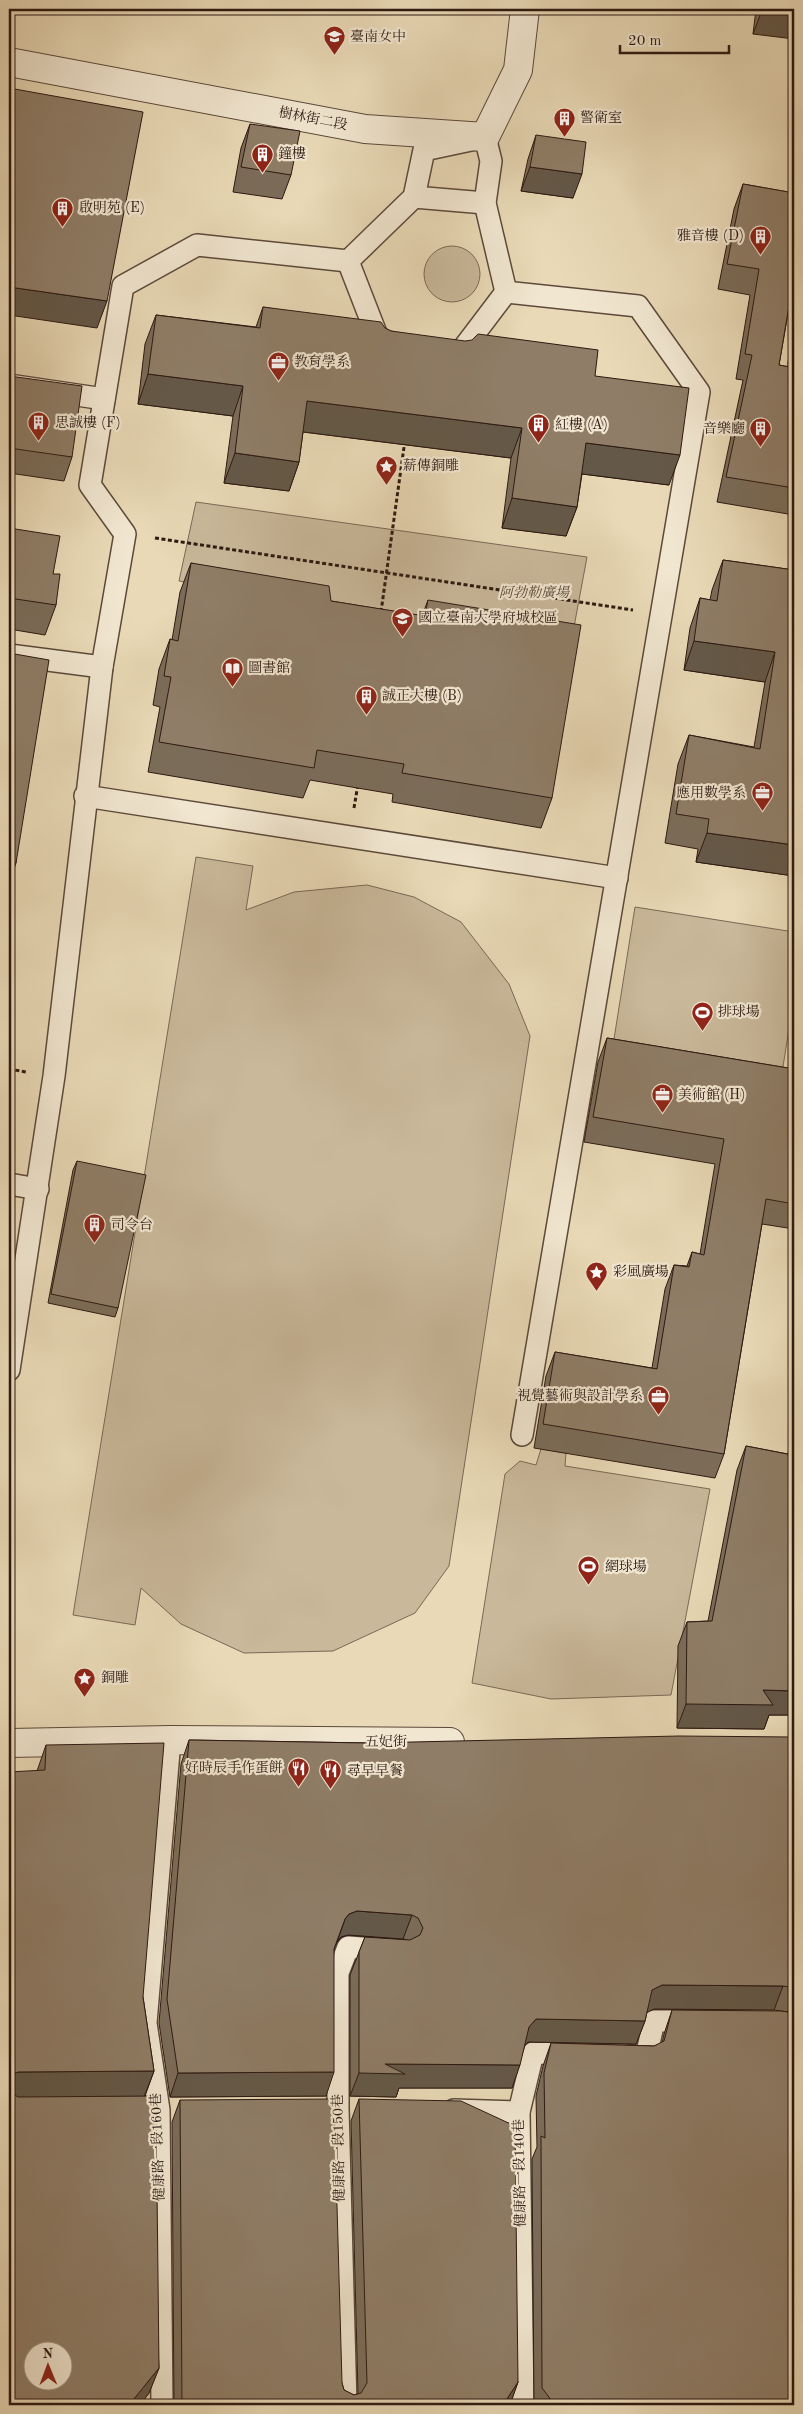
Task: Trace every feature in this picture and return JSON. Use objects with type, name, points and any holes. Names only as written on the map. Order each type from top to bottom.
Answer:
[{"type":"street","points":[[485,137],[518,70],[525,9]]},
{"type":"street","name":"樹林街二段","points":[[9,62],[365,129],[485,137]]},
{"type":"street","name":"五妃街","points":[[9,1743],[170,1740],[477,1743]]},
{"type":"lane","points":[[348,261],[414,197],[424,150],[485,137],[491,161],[485,204],[506,292]]},
{"type":"lane","points":[[414,197],[485,204]]},
{"type":"lane","points":[[9,1364],[38,1189],[54,1076],[85,796],[102,667],[125,534],[90,485],[123,286],[197,245],[348,261]]},
{"type":"lane","points":[[348,261],[382,348],[400,350]]},
{"type":"lane","points":[[427,354],[456,358],[506,292]]},
{"type":"lane","points":[[506,292],[638,306],[699,392],[522,1435]]},
{"type":"lane","points":[[9,385],[104,399]]},
{"type":"lane","points":[[9,655],[102,667]]},
{"type":"lane","points":[[85,796],[617,878]]},
{"type":"lane","points":[[9,1184],[38,1189]]},
{"type":"lane","name":"健康路一段160巷","points":[[162,2405],[159,2110],[146,2023],[170,1740]]},
{"type":"lane","name":"健康路一段150巷","points":[[346,2405],[338,2108],[338,1973],[348,1947],[402,1951]]},
{"type":"lane","name":"健康路一段140巷","points":[[523,2405],[519,2112],[533,2053],[646,2056],[654,2021],[714,2022]]},
{"type":"lane","points":[[433,2110],[519,2112]]},
{"type":"path","points":[[380,620],[406,432]]},
{"type":"path","points":[[125,534],[662,615]]},
{"type":"path","points":[[350,837],[358,778]]},
{"type":"green space","points":[[447,246],[457,246],[472,254],[478,263],[480,274],[478,285],[472,294],[457,302],[447,302],[436,297],[429,290],[424,279],[424,269],[429,258],[436,251]]},
{"type":"green space","points":[[794,333],[794,387],[783,385]]},
{"type":"green space","name":"阿勃勒廣場","points":[[196,502],[587,557],[571,643],[179,581]]},
{"type":"green space","points":[[196,857],[253,866],[246,910],[294,892],[367,885],[414,897],[461,922],[509,984],[530,1036],[449,1566],[415,1613],[333,1651],[244,1653],[181,1624],[141,1588],[135,1625],[73,1615]]},
{"type":"green space","name":"排球場","points":[[635,907],[794,932],[794,997],[779,1092],[610,1064]]},
{"type":"green space","name":"網球場","points":[[541,1449],[566,1453],[565,1466],[710,1489],[671,1695],[551,1699],[472,1683],[505,1474],[520,1461],[536,1465]]},
{"type":"building","points":[[794,9],[794,14],[762,10]]},
{"type":"building","name":"啟明苑 (E)","points":[[9,88],[143,112],[107,301],[9,287]]},
{"type":"building","points":[[250,124],[300,131],[291,175],[241,167]]},
{"type":"building","points":[[536,135],[586,142],[582,174],[530,167]]},
{"type":"building","points":[[743,184],[794,193],[794,276],[779,365],[794,368],[794,488],[726,477],[752,355],[745,354],[759,269],[727,264]]},
{"type":"building","name":"紅樓 (A)","points":[[263,307],[381,322],[385,328],[391,331],[465,341],[472,340],[478,334],[598,350],[595,376],[689,388],[680,455],[586,443],[577,507],[512,498],[522,428],[307,401],[299,462],[235,453],[243,386],[148,374],[156,315],[260,328]]},
{"type":"building","points":[[9,376],[82,386],[72,457],[9,448]]},
{"type":"building","points":[[9,528],[60,536],[53,574],[60,574],[56,605],[9,598]]},
{"type":"building","points":[[723,560],[794,570],[794,845],[707,833],[709,819],[676,814],[689,735],[760,749],[775,652],[694,641],[700,598],[717,601]]},
{"type":"building","name":"誠正大樓 (B)","points":[[191,563],[329,586],[331,601],[425,616],[428,600],[581,625],[552,798],[402,773],[404,764],[317,750],[314,768],[159,742],[171,677],[164,676],[170,639],[178,641]]},
{"type":"building","points":[[9,653],[49,660],[16,863],[9,862]]},
{"type":"building","points":[[607,1038],[794,1069],[794,1204],[766,1199],[724,1454],[543,1424],[555,1352],[657,1369],[674,1265],[689,1267],[692,1252],[704,1255],[724,1139],[593,1117]]},
{"type":"building","name":"司令台","points":[[77,1161],[146,1175],[118,1308],[51,1294]]},
{"type":"building","points":[[794,1443],[794,1691],[763,1690],[773,1705],[686,1704],[687,1622],[712,1621],[746,1446],[792,1455]]},
{"type":"building","points":[[679,1736],[792,1737],[794,1740],[794,1988],[783,1986],[662,1985],[652,1990],[645,2021],[536,2019],[529,2027],[520,2065],[385,2064],[405,2074],[359,2073],[359,1952],[365,1937],[410,1940],[420,1935],[423,1928],[418,1918],[412,1915],[357,1911],[349,1914],[345,1919],[334,1949],[334,2072],[178,2073],[167,1999],[189,1740],[368,1743]]},
{"type":"building","points":[[164,1743],[143,1997],[154,2071],[18,2072],[12,2074],[9,2079],[9,1772],[45,1770],[46,1745]]},
{"type":"building","points":[[672,2010],[781,2011],[794,2013],[794,2405],[555,2405],[542,2388],[541,2136],[545,2138],[544,2073],[551,2043],[654,2046],[664,2041]]},
{"type":"building","points":[[9,2092],[18,2097],[156,2096],[159,2368],[129,2405],[9,2405]]},
{"type":"building","points":[[334,2099],[342,2383],[344,2390],[354,2395],[361,2393],[367,2383],[359,2099],[461,2101],[515,2126],[518,2382],[503,2405],[426,2405],[426,2400],[321,2400],[316,2405],[182,2405],[180,2100]]},
{"type":"place","name":"臺南女中","points":[[334,56]]},
{"type":"place","name":"警衛室","points":[[564,137]]},
{"type":"place","name":"鐘樓","points":[[262,173]]},
{"type":"place","name":"啟明苑 (E)","points":[[63,227]]},
{"type":"place","name":"雅音樓 (D)","points":[[760,255]]},
{"type":"place","name":"教育學系","points":[[278,381]]},
{"type":"place","name":"思誠樓 (F)","points":[[39,442]]},
{"type":"place","name":"紅樓 (A)","points":[[539,444]]},
{"type":"place","name":"音樂廳","points":[[761,448]]},
{"type":"place","name":"薪傳銅雕","points":[[387,485]]},
{"type":"place","name":"國立臺南大學府城校區","points":[[402,637]]},
{"type":"place","name":"圖書館","points":[[232,687]]},
{"type":"place","name":"誠正大樓 (B)","points":[[366,715]]},
{"type":"place","name":"應用數學系","points":[[762,812]]},
{"type":"place","name":"排球場","points":[[702,1031]]},
{"type":"place","name":"美術館 (H)","points":[[662,1114]]},
{"type":"place","name":"司令台","points":[[95,1244]]},
{"type":"place","name":"彩風廣場","points":[[597,1291]]},
{"type":"place","name":"視覺藝術與設計學系","points":[[659,1415]]},
{"type":"place","name":"網球場","points":[[589,1586]]},
{"type":"place","name":"銅雕","points":[[85,1697]]},
{"type":"place","name":"好時辰手作蛋餅","points":[[299,1787]]},
{"type":"place","name":"尋早早餐","points":[[331,1790]]}]
